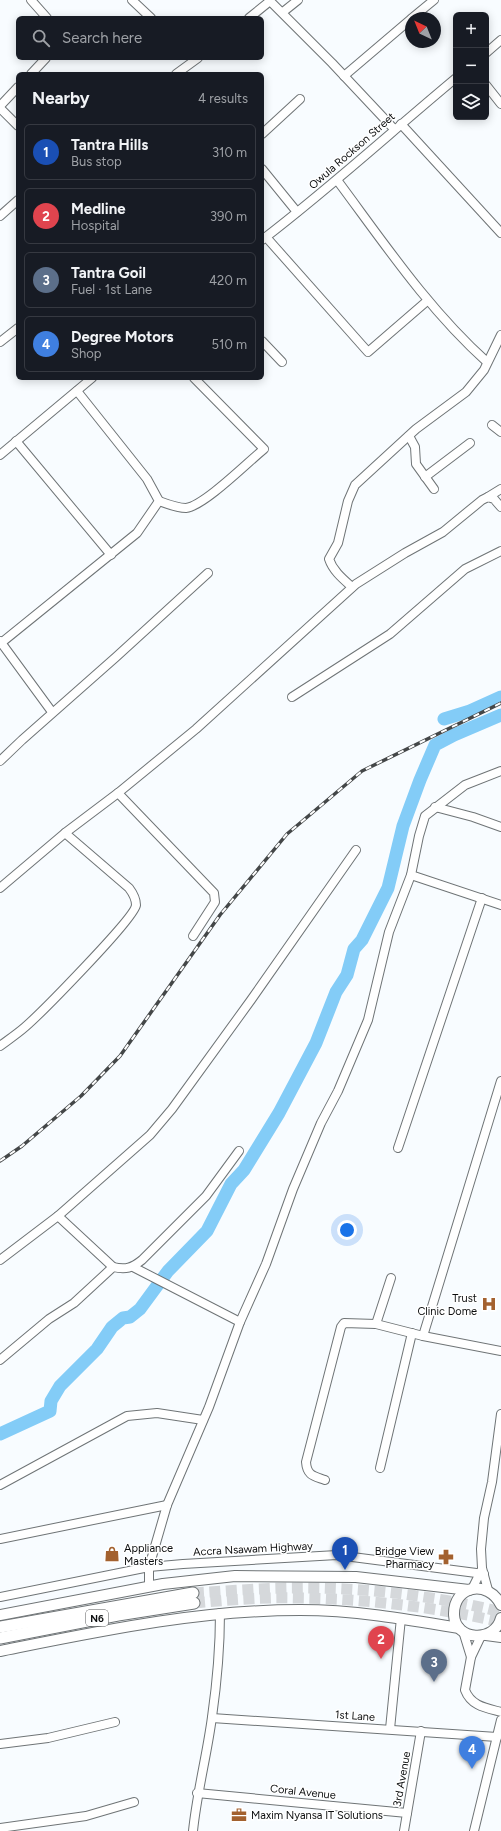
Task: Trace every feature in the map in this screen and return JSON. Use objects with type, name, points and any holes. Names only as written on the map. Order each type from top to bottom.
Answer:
[{"type":"highway","name":"N6","points":[[0,1627],[194,1598],[0,1638]]},
{"type":"main road","points":[[0,1615],[148,1587],[235,1576],[356,1577],[471,1589],[478,1588],[494,1594],[501,1605]]},
{"type":"main road","points":[[461,1629],[454,1616],[454,1607],[459,1598],[471,1589]]},
{"type":"main road","points":[[0,1651],[118,1627],[162,1620],[220,1613],[300,1610],[355,1612],[401,1618],[461,1629],[474,1636],[501,1637]]},
{"type":"main road","points":[[484,1636],[496,1628],[501,1618]]},
{"type":"street","points":[[31,0],[45,16]]},
{"type":"street","points":[[132,0],[150,16]]},
{"type":"street","points":[[251,16],[270,0],[344,76],[398,127],[501,234]]},
{"type":"street","points":[[283,12],[298,0]]},
{"type":"street","points":[[419,12],[434,0]]},
{"type":"street","points":[[344,76],[405,23]]},
{"type":"street","points":[[489,50],[501,40]]},
{"type":"street","points":[[33,72],[44,60]]},
{"type":"street","points":[[182,72],[196,60]]},
{"type":"street","name":"Owula Rockson Street","points":[[264,239],[337,180],[453,81]]},
{"type":"street","points":[[489,89],[501,104]]},
{"type":"street","points":[[16,90],[0,107],[16,124]]},
{"type":"street","points":[[264,132],[300,99]]},
{"type":"street","points":[[264,171],[297,212]]},
{"type":"street","points":[[337,180],[427,301],[487,362]]},
{"type":"street","points":[[0,216],[16,202]]},
{"type":"street","points":[[264,239],[368,352],[427,301]]},
{"type":"street","points":[[0,342],[16,330]]},
{"type":"street","points":[[352,588],[338,575],[329,559],[338,543],[348,501],[355,485],[409,436],[466,392],[484,370],[501,335]]},
{"type":"street","points":[[264,343],[282,362]]},
{"type":"street","points":[[0,455],[90,380]]},
{"type":"street","points":[[77,391],[147,479],[159,502],[181,508],[193,506],[228,480],[264,448],[196,380]]},
{"type":"street","points":[[492,425],[501,432]]},
{"type":"street","points":[[409,436],[415,447],[416,464],[434,489]]},
{"type":"street","points":[[16,441],[111,555]]},
{"type":"street","points":[[425,477],[470,444]]},
{"type":"street","points":[[0,888],[65,833],[118,793],[196,729],[352,588],[405,553],[444,532],[463,514],[501,489]]},
{"type":"street","points":[[488,498],[494,499],[501,507]]},
{"type":"street","points":[[52,712],[0,642],[137,533],[159,502]]},
{"type":"street","points":[[292,697],[390,634],[465,569],[488,556],[501,551]]},
{"type":"street","points":[[0,761],[52,712],[116,657],[208,573]]},
{"type":"street","points":[[148,1587],[149,1567],[167,1504],[203,1420],[240,1322],[266,1264],[293,1189],[321,1123],[338,1091],[368,1020],[389,932],[411,875],[419,836],[425,816],[465,785],[501,771]]},
{"type":"street","points":[[118,793],[214,893],[215,902],[193,936]]},
{"type":"street","points":[[435,807],[473,817],[501,827]]},
{"type":"street","points":[[0,1046],[25,1027],[106,945],[132,914],[136,905],[134,896],[129,888],[65,833]]},
{"type":"street","points":[[0,1260],[58,1216],[150,1135],[172,1109],[356,850]]},
{"type":"street","points":[[411,875],[501,905]]},
{"type":"street","points":[[398,1148],[482,898]]},
{"type":"street","points":[[424,1336],[501,1081]]},
{"type":"street","points":[[58,1216],[113,1266],[123,1269],[133,1267],[206,1196],[239,1151]]},
{"type":"street","points":[[0,1360],[49,1320],[74,1303],[113,1266]]},
{"type":"street","points":[[133,1267],[240,1322]]},
{"type":"street","points":[[376,1324],[391,1278]]},
{"type":"street","points":[[325,1480],[310,1475],[306,1470],[306,1462],[341,1327],[344,1323],[376,1324],[424,1336],[501,1351]]},
{"type":"street","points":[[380,1468],[412,1333]]},
{"type":"street","points":[[0,1485],[126,1416],[157,1413],[203,1420]]},
{"type":"street","points":[[494,1594],[482,1572],[481,1549],[484,1518],[492,1482],[501,1414]]},
{"type":"street","points":[[0,1539],[167,1504]]},
{"type":"street","name":"Accra Nsawam Highway","points":[[0,1596],[149,1567],[338,1555],[482,1572]]},
{"type":"street","points":[[471,1589],[482,1572]]},
{"type":"street","points":[[193,1831],[197,1793],[212,1718],[220,1641],[220,1613]]},
{"type":"street","points":[[390,1729],[401,1618]]},
{"type":"street","points":[[461,1629],[470,1657]]},
{"type":"street","points":[[484,1636],[470,1657],[465,1690],[469,1699],[478,1705],[501,1712]]},
{"type":"street","name":"1st Lane","points":[[212,1718],[497,1737]]},
{"type":"street","points":[[474,1831],[501,1720]]},
{"type":"street","points":[[0,1744],[48,1738],[115,1722]]},
{"type":"street","name":"3rd Avenue","points":[[404,1831],[421,1731]]},
{"type":"street","name":"Coral Avenue","points":[[197,1793],[407,1813]]},
{"type":"street","points":[[0,1828],[86,1816],[134,1802]]},
{"type":"waterway","points":[[444,719],[470,711],[501,697]]},
{"type":"waterway","points":[[0,1434],[50,1411],[51,1401],[60,1386],[97,1349],[112,1327],[123,1318],[130,1317],[140,1309],[168,1271],[207,1231],[231,1184],[244,1170],[279,1113],[316,1043],[336,992],[347,975],[354,949],[362,940],[388,888],[403,826],[435,745],[454,735],[501,715]]},
{"type":"tunnel","points":[[193,1593],[283,1588],[347,1589],[425,1597],[477,1606],[501,1612]]},
{"type":"tunnel","points":[[194,1603],[272,1598],[349,1600],[426,1608],[501,1622]]},
{"type":"railway","points":[[0,1161],[22,1146],[81,1096],[120,1056],[220,915],[287,834],[362,771],[501,703]]},
{"type":"place","name":"Trust Clinic Dome","points":[[489,1304]]},
{"type":"place","name":"Appliance Masters","points":[[112,1554]]},
{"type":"place","name":"Bridge View Pharmacy","points":[[446,1557]]},
{"type":"place","name":"Tantra Hills","points":[[345,1570]]},
{"type":"place","name":"Medline","points":[[381,1659]]},
{"type":"place","name":"Tantra Goil","points":[[434,1682]]},
{"type":"place","name":"Degree Motors","points":[[472,1769]]},
{"type":"place","name":"Maxim Nyansa IT Solutions","points":[[239,1815]]}]
